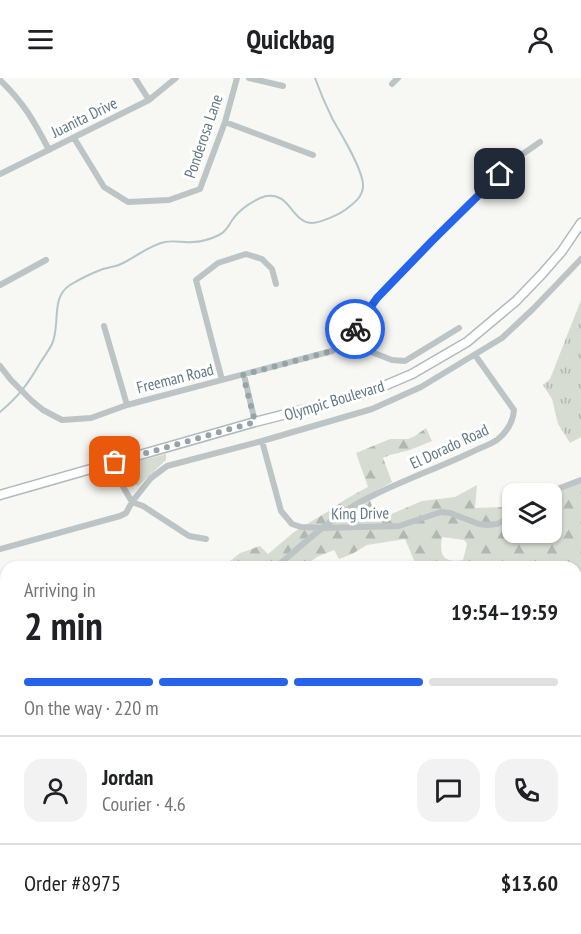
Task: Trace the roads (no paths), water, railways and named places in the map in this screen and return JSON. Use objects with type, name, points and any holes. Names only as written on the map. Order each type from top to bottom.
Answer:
[{"type":"main road","name":"Olympic Boulevard","points":[[0,495],[255,422],[365,394],[412,374],[467,342],[516,301],[562,251],[581,223]]},
{"type":"street","points":[[135,78],[148,100]]},
{"type":"street","name":"Juanita Drive","points":[[0,174],[148,100],[176,78]]},
{"type":"street","name":"Ponderosa Lane","points":[[74,138],[104,187],[128,202],[169,200],[200,189],[225,122],[237,78]]},
{"type":"street","points":[[249,78],[283,86]]},
{"type":"street","points":[[392,84],[398,78]]},
{"type":"street","points":[[0,80],[14,93],[28,112],[49,150]]},
{"type":"street","points":[[225,122],[313,155]]},
{"type":"street","name":"Freeman Road","points":[[0,366],[32,401],[62,420],[91,418],[126,405],[332,351],[346,342],[377,298],[432,241],[517,158],[540,142]]},
{"type":"street","points":[[222,380],[196,280],[218,263],[246,254],[262,259],[272,269],[276,284]]},
{"type":"street","points":[[0,549],[120,516],[126,513],[151,478],[167,466],[372,409],[421,387],[502,338],[581,259]]},
{"type":"street","points":[[0,285],[46,260]]},
{"type":"street","points":[[104,326],[126,405]]},
{"type":"street","points":[[346,342],[392,360],[405,361],[459,328]]},
{"type":"street","name":"El Dorado Road","points":[[323,528],[344,512],[374,495],[497,440],[509,428],[514,410],[475,355]]},
{"type":"street","points":[[243,375],[255,422]]},
{"type":"street","name":"King Drive","points":[[262,441],[281,511],[292,524],[301,527],[323,528],[399,526],[441,512],[479,524],[497,524],[502,522]]},
{"type":"street","points":[[115,462],[122,485],[132,502],[143,506],[189,536],[206,539]]},
{"type":"street","points":[[562,487],[581,480]]},
{"type":"street","points":[[283,561],[323,528]]},
{"type":"waterway","points":[[0,412],[23,389],[51,346],[55,336],[60,297],[70,285],[86,276],[121,264],[159,244],[168,241],[199,241],[216,236],[226,230],[244,208],[266,196],[280,198],[299,217],[311,223],[338,214],[357,200],[363,186],[360,171],[330,115],[315,78]]}]
